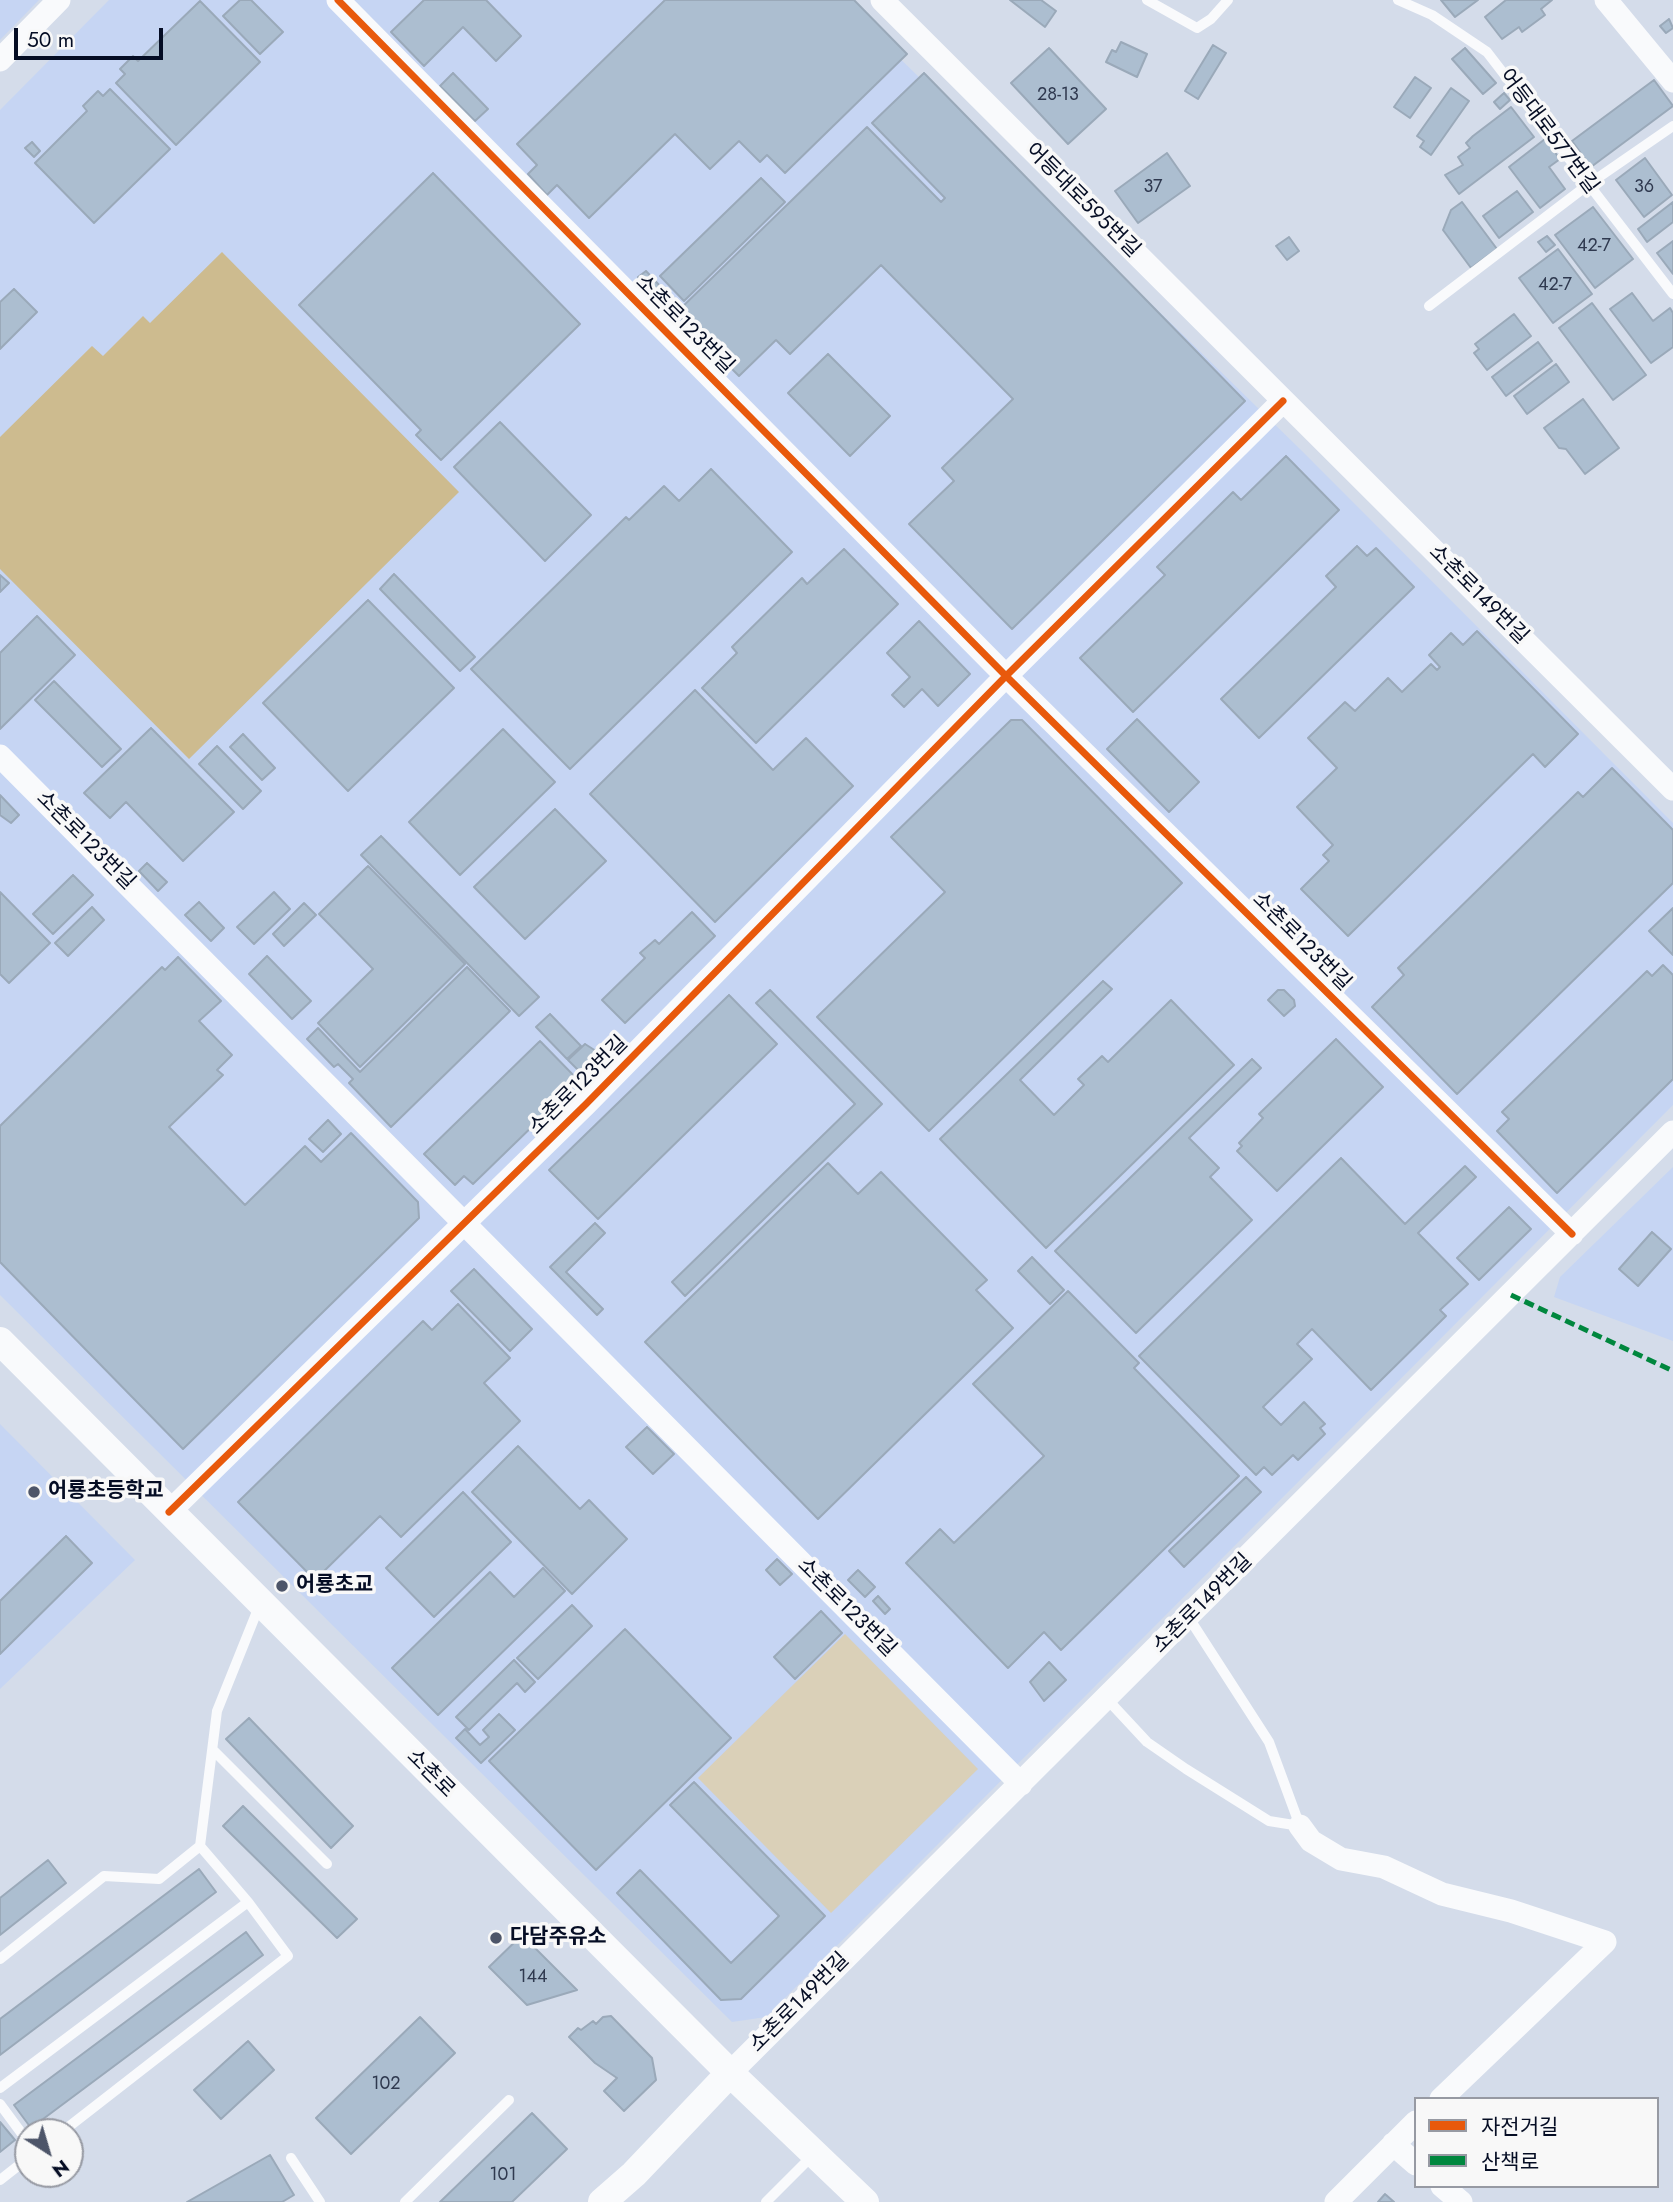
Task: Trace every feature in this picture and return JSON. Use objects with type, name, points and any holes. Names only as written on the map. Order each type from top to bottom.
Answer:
[{"type":"street","points":[[0,60],[58,0]]},
{"type":"street","name":"소촌로123번길","points":[[338,0],[1006,676],[1572,1234]]},
{"type":"street","name":"어등대로595번길","points":[[882,0],[1283,401]]},
{"type":"street","points":[[1606,0],[1673,81]]},
{"type":"street","name":"소촌로123번길","points":[[169,1512],[464,1224],[1006,676],[1283,401]]},
{"type":"street","name":"소촌로149번길","points":[[1283,401],[1673,789]]},
{"type":"street","name":"소촌로123번길","points":[[0,756],[1021,1784]]},
{"type":"street","name":"소촌로149번길","points":[[730,2073],[1189,1618],[1673,1132]]},
{"type":"street","name":"소촌로","points":[[0,1341],[730,2073],[865,2202]]},
{"type":"street","points":[[1300,1826],[1311,1841],[1340,1860],[1384,1867],[1442,1894],[1511,1911],[1605,1942],[1443,2097]]},
{"type":"street","points":[[602,2202],[634,2174],[730,2073]]},
{"type":"street","points":[[1336,2202],[1414,2124]]},
{"type":"street","points":[[1393,2144],[1414,2162]]},
{"type":"street","points":[[1444,2188],[1461,2202]]},
{"type":"lane","points":[[1147,0],[1196,28],[1212,19],[1228,0]]},
{"type":"lane","name":"어등대로577번길","points":[[1398,0],[1432,15],[1487,52],[1673,294]]},
{"type":"lane","points":[[1429,306],[1589,184],[1673,126]]},
{"type":"lane","points":[[0,1959],[104,1875],[159,1879],[200,1846],[217,1711],[260,1604]]},
{"type":"lane","points":[[1107,1699],[1147,1742],[1186,1769],[1269,1821],[1300,1826],[1269,1742],[1189,1618]]},
{"type":"lane","points":[[214,1750],[327,1864]]},
{"type":"lane","points":[[80,2118],[288,1956],[248,1902],[200,1846]]},
{"type":"lane","points":[[0,2088],[248,1902]]},
{"type":"lane","points":[[405,2202],[509,2100]]},
{"type":"lane","points":[[0,2104],[14,2124]]},
{"type":"lane","points":[[766,2202],[815,2153]]},
{"type":"lane","points":[[290,2158],[320,2202]]},
{"type":"lane","points":[[0,2180],[14,2169]]},
{"type":"shaded area","points":[[0,0],[39,0],[0,40]]},
{"type":"shaded area","points":[[109,0],[840,0],[1302,451],[1673,823],[1673,1105],[766,2017],[732,2022],[0,1295],[0,110]]},
{"type":"shaded area","points":[[222,252],[459,492],[189,759],[0,569],[0,437],[92,346],[103,356],[143,316],[150,323]]},
{"type":"shaded area","points":[[1673,1167],[1673,1341],[1554,1297],[1560,1277]]},
{"type":"shaded area","name":"어룡초등학교","points":[[0,1424],[135,1560],[0,1689]]},
{"type":"shaded area","points":[[845,1634],[978,1769],[831,1913],[698,1778]]},
{"type":"building","points":[[240,0],[251,0],[283,32],[260,54],[223,16]]},
{"type":"building","points":[[424,0],[486,0],[521,36],[496,61],[463,27],[424,66],[391,32]]},
{"type":"building","points":[[665,0],[854,0],[907,54],[785,173],[767,155],[760,162],[739,141],[710,169],[675,134],[589,218],[557,185],[547,195],[528,174],[537,165],[517,144]]},
{"type":"building","points":[[1010,0],[1041,0],[1056,11],[1045,27]]},
{"type":"building","points":[[1441,0],[1478,0],[1455,17]]},
{"type":"building","points":[[1506,0],[1552,0],[1541,9],[1545,15],[1522,32],[1519,27],[1502,39],[1485,17]]},
{"type":"building","points":[[200,1],[260,62],[176,145],[116,83],[125,74],[120,69],[133,56],[138,61]]},
{"type":"building","points":[[1669,19],[1673,28],[1666,33],[1660,26]]},
{"type":"building","points":[[1121,42],[1147,54],[1137,77],[1106,62],[1112,50],[1116,52]]},
{"type":"building","points":[[1213,45],[1226,53],[1198,99],[1185,91]]},
{"type":"building","points":[[1049,48],[1106,109],[1068,144],[1011,83]]},
{"type":"building","points":[[1465,48],[1496,83],[1483,94],[1452,59]]},
{"type":"building","points":[[453,73],[488,109],[475,121],[440,86]]},
{"type":"building","points":[[924,73],[1245,401],[1012,629],[909,524],[954,481],[942,468],[1013,399],[881,265],[790,354],[776,340],[739,376],[676,313],[867,127],[941,202],[945,198],[872,123]]},
{"type":"building","points":[[1415,77],[1431,88],[1410,118],[1394,107]]},
{"type":"building","points":[[1654,80],[1673,106],[1591,167],[1572,141]]},
{"type":"building","points":[[1451,88],[1469,101],[1431,155],[1420,147],[1424,141],[1417,136]]},
{"type":"building","points":[[110,89],[170,149],[94,223],[35,163],[87,111],[83,106],[98,91],[103,96]]},
{"type":"building","points":[[1504,93],[1510,100],[1500,109],[1494,102]]},
{"type":"building","points":[[1511,107],[1534,137],[1459,194],[1445,175],[1463,165],[1458,157],[1470,148],[1466,143]]},
{"type":"building","points":[[1545,139],[1560,159],[1549,167],[1565,189],[1540,208],[1509,167]]},
{"type":"building","points":[[32,142],[40,151],[34,157],[25,148]]},
{"type":"building","points":[[1167,153],[1190,186],[1138,223],[1115,191]]},
{"type":"building","points":[[1645,158],[1672,195],[1644,217],[1616,180]]},
{"type":"building","points":[[433,173],[580,324],[441,460],[416,435],[421,430],[299,305]]},
{"type":"building","points":[[761,178],[785,202],[684,301],[660,276]]},
{"type":"building","points":[[1517,191],[1533,212],[1499,238],[1483,216]]},
{"type":"building","points":[[1462,202],[1497,249],[1471,268],[1443,230],[1451,210]]},
{"type":"building","points":[[1673,202],[1673,222],[1647,242],[1638,229]]},
{"type":"building","points":[[1593,207],[1633,259],[1595,288],[1555,235]]},
{"type":"building","points":[[1547,236],[1555,245],[1546,252],[1538,242]]},
{"type":"building","points":[[1289,237],[1299,251],[1287,260],[1276,246]]},
{"type":"building","points":[[1673,241],[1673,274],[1657,253]]},
{"type":"building","points":[[1558,249],[1592,294],[1553,323],[1519,278]]},
{"type":"building","points":[[646,271],[660,286],[653,292],[638,277]]},
{"type":"building","points":[[14,289],[37,312],[0,349],[0,302]]},
{"type":"building","points":[[1632,293],[1653,321],[1670,308],[1673,313],[1673,347],[1651,363],[1610,309]]},
{"type":"building","points":[[1592,303],[1646,375],[1613,400],[1559,328]]},
{"type":"building","points":[[1514,314],[1531,336],[1487,370],[1474,353],[1479,349],[1475,344]]},
{"type":"building","points":[[1538,342],[1552,361],[1506,396],[1492,377]]},
{"type":"building","points":[[828,354],[890,416],[850,456],[788,393]]},
{"type":"building","points":[[1556,364],[1569,382],[1527,414],[1514,396]]},
{"type":"building","points":[[1583,399],[1619,448],[1585,474],[1566,449],[1559,448],[1544,428]]},
{"type":"building","points":[[500,422],[591,515],[545,561],[454,467]]},
{"type":"building","points":[[1286,456],[1339,510],[1133,712],[1080,658],[1165,575],[1157,567],[1233,492],[1241,500]]},
{"type":"building","points":[[711,469],[792,552],[570,769],[471,669],[626,517],[629,520],[664,486],[679,501]]},
{"type":"building","points":[[1357,546],[1367,556],[1376,548],[1414,587],[1259,738],[1221,699],[1336,587],[1326,576]]},
{"type":"building","points":[[844,549],[898,604],[756,743],[702,688],[737,653],[732,647],[802,578],[807,584]]},
{"type":"building","points":[[394,574],[475,657],[460,671],[380,589]]},
{"type":"building","points":[[0,575],[9,583],[0,592]]},
{"type":"building","points":[[368,600],[454,688],[348,791],[263,703]]},
{"type":"building","points":[[37,616],[75,655],[0,729],[0,653]]},
{"type":"building","points":[[919,621],[970,674],[938,706],[922,689],[904,707],[892,695],[910,677],[887,653]]},
{"type":"building","points":[[1477,631],[1578,734],[1545,767],[1533,754],[1348,936],[1301,889],[1329,861],[1323,855],[1333,845],[1297,807],[1337,768],[1308,738],[1345,702],[1355,711],[1388,678],[1402,692],[1431,664],[1437,670],[1440,667],[1429,655],[1451,633],[1463,645]]},
{"type":"building","points":[[54,681],[121,749],[102,767],[35,700]]},
{"type":"building","points":[[695,690],[773,770],[806,738],[853,786],[715,922],[590,794]]},
{"type":"building","points":[[1137,719],[1199,782],[1169,812],[1107,749]]},
{"type":"building","points":[[1011,720],[1022,720],[1182,883],[929,1131],[817,1017],[945,892],[891,837]]},
{"type":"building","points":[[151,728],[234,812],[183,861],[126,802],[110,818],[84,793]]},
{"type":"building","points":[[503,729],[555,782],[460,875],[409,822]]},
{"type":"building","points":[[243,734],[275,768],[262,780],[230,747]]},
{"type":"building","points":[[217,746],[261,791],[243,809],[199,764]]},
{"type":"building","points":[[1612,768],[1673,830],[1673,883],[1457,1094],[1372,1007],[1404,975],[1398,968],[1578,792],[1583,797]]},
{"type":"building","points":[[0,795],[19,815],[11,823],[0,815]]},
{"type":"building","points":[[555,809],[606,861],[525,939],[474,887]]},
{"type":"building","points":[[381,836],[539,997],[519,1016],[361,855]]},
{"type":"building","points":[[147,863],[167,882],[158,891],[139,871]]},
{"type":"building","points":[[368,866],[465,964],[360,1067],[318,1023],[373,969],[319,914]]},
{"type":"building","points":[[73,875],[93,895],[53,934],[33,914]]},
{"type":"building","points":[[0,892],[50,943],[9,983],[0,974]]},
{"type":"building","points":[[274,892],[290,909],[254,944],[237,927]]},
{"type":"building","points":[[199,902],[224,928],[211,941],[185,915]]},
{"type":"building","points":[[304,903],[316,915],[284,946],[273,934]]},
{"type":"building","points":[[92,907],[104,920],[68,956],[55,943]]},
{"type":"building","points":[[1673,908],[1673,955],[1649,931]]},
{"type":"building","points":[[692,912],[715,936],[625,1023],[602,1000],[645,958],[640,953],[655,940],[659,944]]},
{"type":"building","points":[[267,956],[311,1001],[292,1019],[249,974]]},
{"type":"building","points":[[178,957],[221,1001],[199,1021],[232,1055],[217,1070],[223,1075],[169,1127],[245,1205],[305,1146],[321,1162],[351,1133],[418,1202],[419,1218],[183,1449],[0,1262],[0,1126],[162,967],[165,970]]},
{"type":"building","points":[[1663,965],[1673,975],[1673,1079],[1557,1193],[1497,1131],[1509,1119],[1502,1112],[1647,971],[1652,976]]},
{"type":"building","points":[[467,967],[510,1011],[391,1127],[349,1083],[353,1079],[338,1064],[334,1067],[307,1039],[318,1028],[360,1072]]},
{"type":"building","points":[[1103,981],[1112,989],[1020,1080],[1054,1115],[1084,1085],[1078,1079],[1102,1056],[1108,1062],[1171,1000],[1234,1065],[1046,1248],[940,1139]]},
{"type":"building","points":[[770,990],[882,1104],[685,1296],[672,1282],[855,1104],[756,1003]]},
{"type":"building","points":[[1278,990],[1284,990],[1294,1000],[1295,1006],[1284,1016],[1268,1000]]},
{"type":"building","points":[[729,995],[777,1044],[598,1219],[549,1170]]},
{"type":"building","points":[[550,1014],[581,1046],[567,1059],[536,1027]]},
{"type":"building","points":[[1336,1039],[1383,1087],[1277,1191],[1237,1151],[1242,1146],[1239,1143],[1263,1118],[1259,1114]]},
{"type":"building","points":[[540,1041],[579,1081],[473,1184],[464,1176],[455,1185],[424,1154]]},
{"type":"building","points":[[585,1044],[596,1051],[595,1059],[581,1073],[568,1060]]},
{"type":"building","points":[[1252,1059],[1261,1068],[1189,1138],[1219,1168],[1210,1177],[1252,1220],[1136,1333],[1055,1251]]},
{"type":"building","points":[[328,1120],[341,1134],[323,1152],[309,1139]]},
{"type":"building","points":[[1341,1158],[1405,1224],[1465,1166],[1476,1177],[1418,1233],[1468,1284],[1440,1310],[1446,1316],[1371,1390],[1312,1329],[1297,1344],[1312,1359],[1263,1407],[1281,1425],[1304,1402],[1325,1424],[1320,1428],[1325,1434],[1298,1460],[1293,1455],[1272,1475],[1264,1467],[1256,1475],[1139,1356]]},
{"type":"building","points":[[828,1163],[858,1194],[881,1172],[987,1280],[976,1290],[1013,1328],[818,1519],[645,1342]]},
{"type":"building","points":[[1509,1207],[1531,1229],[1479,1280],[1457,1258]]},
{"type":"building","points":[[595,1223],[605,1233],[566,1272],[603,1309],[597,1315],[550,1267]]},
{"type":"building","points":[[1652,1232],[1671,1249],[1638,1286],[1619,1269]]},
{"type":"building","points":[[1032,1257],[1064,1290],[1050,1304],[1018,1271]]},
{"type":"building","points":[[474,1269],[532,1329],[510,1351],[451,1291]]},
{"type":"building","points":[[1068,1291],[1139,1363],[1134,1368],[1239,1476],[1061,1650],[1044,1632],[1008,1668],[906,1563],[940,1529],[954,1543],[1044,1456],[973,1384]]},
{"type":"building","points":[[458,1304],[510,1358],[484,1383],[520,1421],[401,1537],[380,1516],[315,1580],[238,1502],[423,1321],[432,1330]]},
{"type":"building","points":[[647,1427],[674,1454],[653,1474],[626,1447]]},
{"type":"building","points":[[518,1446],[580,1509],[589,1500],[627,1539],[572,1594],[472,1492]]},
{"type":"building","points":[[1246,1477],[1261,1492],[1184,1567],[1169,1551]]},
{"type":"building","points":[[463,1492],[511,1542],[434,1617],[386,1568]]},
{"type":"building","points":[[66,1536],[92,1563],[0,1654],[0,1601]]},
{"type":"building","points":[[777,1559],[792,1574],[780,1585],[766,1570]]},
{"type":"building","points":[[543,1568],[565,1591],[438,1715],[392,1668],[490,1572],[514,1597]]},
{"type":"building","points":[[858,1570],[875,1587],[865,1597],[848,1580]]},
{"type":"building","points":[[878,1596],[890,1609],[885,1614],[873,1601]]},
{"type":"building","points":[[572,1605],[592,1626],[538,1679],[517,1658]]},
{"type":"building","points":[[821,1611],[842,1633],[795,1679],[774,1657]]},
{"type":"building","points":[[625,1629],[731,1738],[596,1870],[489,1761]]},
{"type":"building","points":[[514,1660],[535,1682],[525,1692],[517,1683],[469,1730],[456,1717]]},
{"type":"building","points":[[1049,1662],[1066,1680],[1044,1701],[1030,1682]]},
{"type":"building","points":[[499,1714],[515,1730],[481,1763],[456,1738],[465,1729],[480,1745],[489,1737],[483,1730]]},
{"type":"building","points":[[249,1718],[353,1826],[331,1848],[226,1739]]},
{"type":"building","points":[[694,1782],[825,1916],[741,1999],[721,2000],[617,1893],[640,1870],[731,1963],[779,1916],[670,1805]]},
{"type":"building","points":[[243,1806],[357,1919],[337,1938],[223,1826]]},
{"type":"building","points":[[48,1860],[66,1883],[0,1935],[0,1898]]},
{"type":"building","points":[[199,1869],[216,1892],[0,2055],[0,2019]]},
{"type":"building","points":[[246,1932],[263,1955],[44,2118],[24,2118],[14,2105]]},
{"type":"building","points":[[522,1935],[577,1990],[527,2005],[489,1967]]},
{"type":"building","points":[[611,2016],[652,2058],[656,2080],[624,2111],[604,2091],[617,2078],[595,2063],[569,2037],[578,2028],[581,2030],[593,2021],[596,2024],[603,2017]]},
{"type":"building","points":[[420,2017],[455,2053],[351,2154],[316,2118]]},
{"type":"building","points":[[248,2041],[274,2070],[221,2119],[194,2090]]},
{"type":"building","points":[[532,2113],[567,2149],[512,2202],[440,2202]]},
{"type":"building","points":[[0,2122],[14,2141],[0,2152]]},
{"type":"building","points":[[270,2155],[294,2195],[282,2202],[187,2202]]},
{"type":"building","points":[[1385,2194],[1394,2202],[1378,2202]]},
{"type":"marked path","points":[[1511,1295],[1673,1371]]},
{"type":"cycle path","points":[[338,0],[1006,676],[1572,1234]]},
{"type":"cycle path","points":[[169,1512],[586,1104],[1006,676],[1283,401]]},
{"type":"place","name":"어룡초등학교","points":[[34,1492]]},
{"type":"place","name":"어룡초교","points":[[282,1586]]},
{"type":"place","name":"다담주유소","points":[[496,1938]]}]
